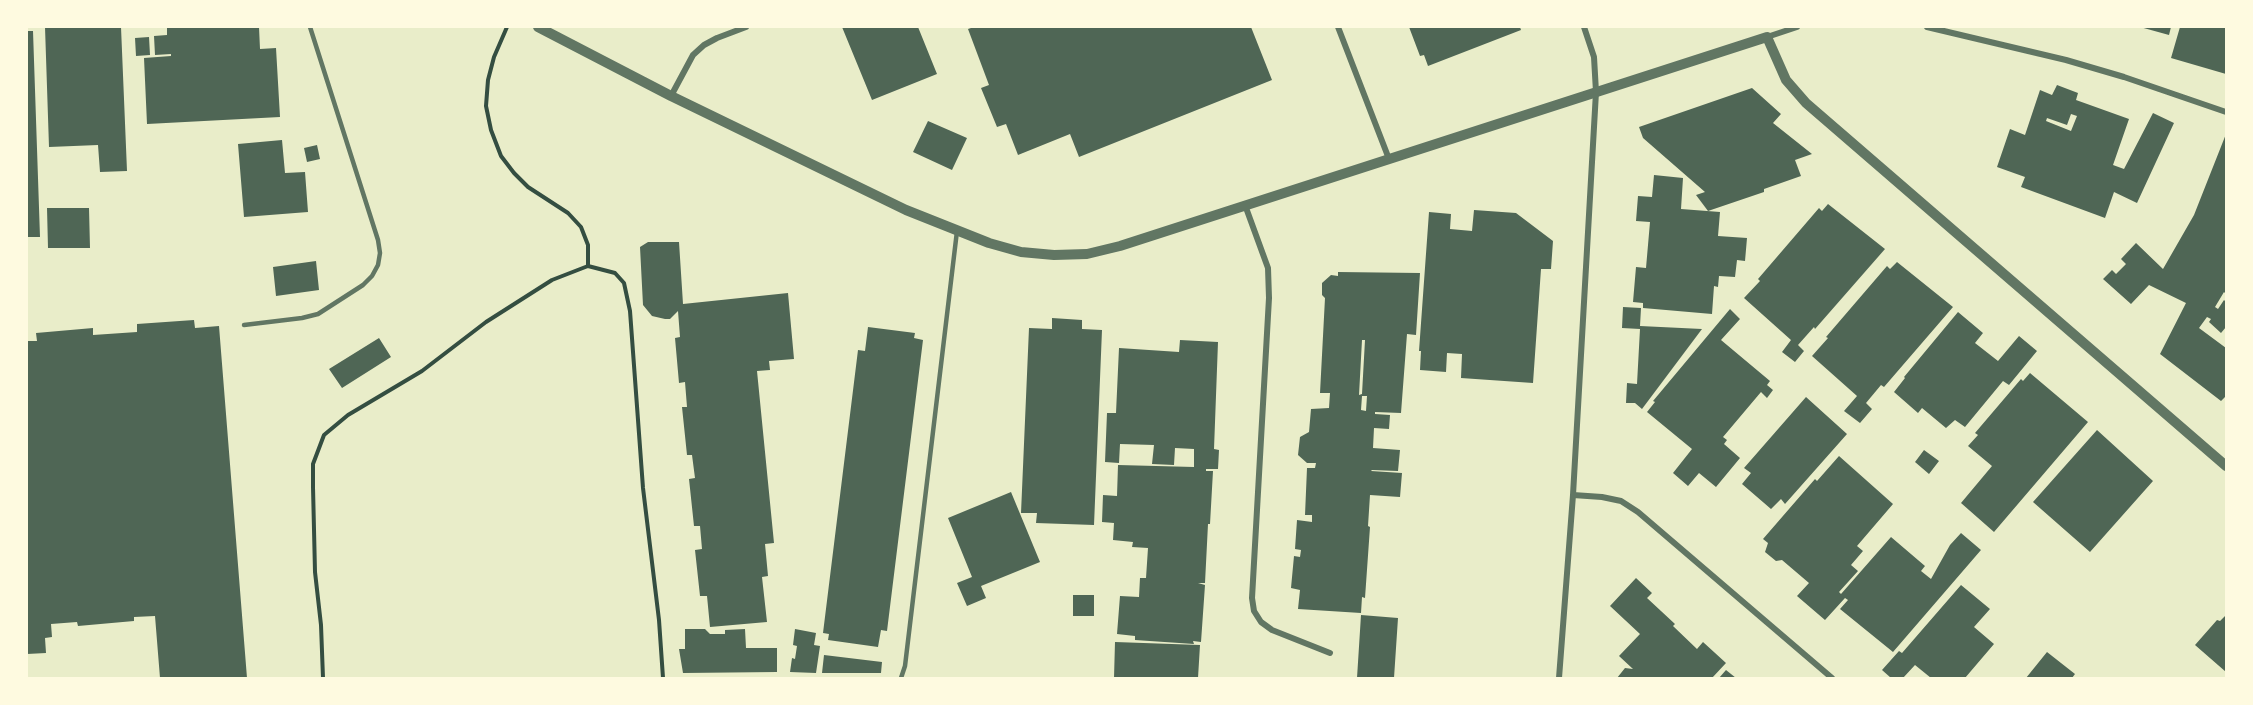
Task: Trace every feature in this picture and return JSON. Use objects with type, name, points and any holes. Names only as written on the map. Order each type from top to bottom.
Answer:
[{"type":"street","points":[[538,27],[671,96],[906,210],[957,231],[1021,252],[1054,255],[1087,254],[1119,246],[1797,27]]},
{"type":"street","points":[[671,96],[693,55],[704,45],[717,38],[746,27]]},
{"type":"street","points":[[1338,27],[1389,159]]},
{"type":"street","points":[[1559,678],[1573,495],[1596,93],[1594,57],[1584,27]]},
{"type":"street","points":[[1927,27],[2066,60],[2226,112]]},
{"type":"street","points":[[1767,37],[1785,80],[1806,103],[2226,466]]},
{"type":"street","points":[[1245,206],[1268,268],[1269,298],[1252,598],[1254,611],[1261,622],[1272,630],[1330,653]]},
{"type":"street","points":[[1573,495],[1621,501],[1638,512],[1832,678]]},
{"type":"lane","points":[[244,325],[318,314],[363,285],[378,265],[380,253],[378,240],[310,27]]},
{"type":"lane","points":[[901,678],[905,666],[957,231]]},
{"type":"path","points":[[507,27],[494,57],[488,80],[486,106],[491,130],[501,156],[514,173],[528,187],[568,213],[581,227],[588,245],[588,267]]},
{"type":"path","points":[[323,678],[321,625],[315,572],[313,464],[324,435],[348,415],[422,371],[486,322],[552,280],[588,267],[615,273],[624,283],[630,311],[643,488],[659,620],[663,678]]},
{"type":"building","points":[[45,27],[121,27],[127,171],[100,172],[98,145],[49,147]]},
{"type":"building","points":[[167,27],[259,27],[260,49],[276,48],[280,117],[147,124],[144,58],[171,56],[171,54],[155,55],[154,36],[167,35]]},
{"type":"building","points":[[842,27],[918,27],[937,74],[872,100]]},
{"type":"building","points":[[974,27],[1251,27],[1272,80],[1079,157],[1070,134],[1018,155],[1006,124],[997,127],[981,88],[989,85],[968,29]]},
{"type":"building","points":[[1409,27],[1520,27],[1521,30],[1428,66],[1424,55],[1420,56]]},
{"type":"building","points":[[2140,27],[2171,27],[2169,35]]},
{"type":"building","points":[[2180,27],[2226,27],[2226,74],[2171,58]]},
{"type":"building","points":[[27,31],[33,31],[40,237],[27,237]]},
{"type":"building","points":[[149,37],[150,55],[136,56],[135,38]]},
{"type":"building","points":[[2057,85],[2078,93],[2076,100],[2129,119],[2113,165],[2124,169],[2153,113],[2174,123],[2137,203],[2114,192],[2105,218],[2021,187],[2025,177],[1997,167],[2010,129],[2025,135],[2040,90],[2052,95]],"holes":[[[2071,114],[2077,116],[2071,131],[2046,121],[2047,118],[2067,125]]]},
{"type":"building","points":[[1752,88],[1781,114],[1773,123],[1812,154],[1795,160],[1801,176],[1764,189],[1764,192],[1708,211],[1696,195],[1705,192],[1643,138],[1639,127]]},
{"type":"building","points":[[928,121],[967,138],[952,170],[913,152]]},
{"type":"building","points":[[2226,134],[2226,294],[2224,292],[2215,307],[2218,309],[2224,300],[2226,302],[2226,327],[2221,333],[2207,317],[2199,328],[2226,348],[2226,396],[2221,401],[2160,354],[2186,303],[2149,285],[2131,304],[2103,279],[2112,270],[2116,274],[2126,264],[2121,259],[2136,243],[2163,269],[2194,215]]},
{"type":"building","points":[[282,140],[285,173],[305,172],[308,212],[244,217],[238,144]]},
{"type":"building","points":[[317,145],[320,159],[307,162],[304,148]]},
{"type":"building","points":[[1654,175],[1683,178],[1681,209],[1720,212],[1718,236],[1747,238],[1745,261],[1737,260],[1735,277],[1719,276],[1718,287],[1714,286],[1712,314],[1643,308],[1643,303],[1633,302],[1636,267],[1646,268],[1650,222],[1636,221],[1638,196],[1652,197]]},
{"type":"building","points":[[1828,204],[1885,249],[1815,329],[1814,327],[1798,345],[1804,351],[1795,362],[1782,352],[1791,340],[1744,298],[1819,208],[1822,211]]},
{"type":"building","points":[[47,208],[89,208],[90,248],[48,248]]},
{"type":"building","points":[[1474,210],[1516,213],[1553,241],[1551,269],[1541,269],[1533,383],[1461,378],[1462,354],[1447,353],[1446,372],[1420,370],[1421,351],[1419,351],[1429,212],[1451,214],[1450,229],[1472,231]]},
{"type":"building","points":[[648,242],[679,242],[683,304],[788,293],[794,359],[769,361],[770,370],[757,371],[774,543],[765,544],[768,576],[762,577],[767,622],[710,627],[707,596],[700,596],[695,550],[702,549],[700,526],[694,526],[689,479],[695,478],[692,455],[687,455],[682,407],[687,407],[685,382],[679,383],[675,338],[680,337],[678,311],[670,319],[665,319],[652,316],[643,305],[640,247]]},
{"type":"building","points":[[316,261],[319,290],[276,296],[273,267]]},
{"type":"building","points":[[1897,262],[1953,307],[1884,387],[1881,385],[1866,403],[1872,409],[1860,423],[1844,411],[1857,396],[1812,356],[1887,266],[1890,269]]},
{"type":"building","points":[[1338,272],[1420,273],[1416,335],[1407,334],[1401,413],[1375,412],[1375,414],[1390,415],[1389,429],[1374,428],[1373,448],[1400,450],[1398,471],[1371,471],[1402,473],[1400,497],[1370,495],[1365,598],[1362,597],[1361,613],[1298,609],[1300,590],[1291,588],[1294,556],[1300,557],[1301,550],[1295,549],[1297,520],[1312,522],[1312,515],[1305,515],[1307,468],[1315,468],[1316,463],[1307,463],[1298,455],[1300,437],[1309,432],[1311,409],[1329,408],[1330,393],[1320,393],[1325,298],[1322,295],[1322,283],[1331,275],[1338,276]],"holes":[[[1362,340],[1365,340],[1362,394],[1359,395]],[[1362,396],[1367,396],[1366,411],[1361,410]]]},
{"type":"building","points":[[1623,307],[1641,308],[1640,326],[1702,329],[1642,409],[1635,403],[1626,403],[1627,383],[1637,384],[1640,329],[1622,328]]},
{"type":"building","points":[[1730,309],[1740,319],[1721,340],[1770,381],[1767,385],[1773,390],[1767,398],[1761,392],[1723,437],[1727,440],[1724,444],[1740,458],[1716,487],[1699,473],[1688,486],[1673,473],[1692,449],[1647,412],[1655,402],[1653,401]]},
{"type":"building","points":[[1958,312],[1983,333],[1975,343],[1998,361],[2019,336],[2037,351],[2009,385],[2003,381],[1965,427],[1955,420],[1946,428],[1922,408],[1918,413],[1894,392]]},
{"type":"building","points":[[1052,318],[1082,320],[1082,329],[1102,330],[1094,525],[1036,523],[1037,513],[1021,513],[1029,328],[1052,329]]},
{"type":"building","points":[[194,320],[195,328],[219,326],[247,678],[160,678],[155,616],[134,617],[134,621],[78,626],[77,622],[51,624],[52,637],[45,638],[46,653],[27,654],[27,341],[37,341],[36,333],[93,328],[93,335],[137,332],[137,324]]},
{"type":"building","points":[[868,327],[915,333],[914,338],[923,340],[887,631],[881,630],[878,647],[828,640],[829,634],[823,633],[858,350],[865,351]]},
{"type":"building","points":[[379,338],[391,357],[342,388],[329,369]]},
{"type":"building","points":[[1180,340],[1218,342],[1214,449],[1219,450],[1218,469],[1206,469],[1206,471],[1213,471],[1210,524],[1208,524],[1205,583],[1198,583],[1205,585],[1201,642],[1193,641],[1194,644],[1135,640],[1135,636],[1117,634],[1120,596],[1139,597],[1140,578],[1146,578],[1148,548],[1132,547],[1133,542],[1113,540],[1114,523],[1102,522],[1103,495],[1117,496],[1118,465],[1194,467],[1194,449],[1175,448],[1174,465],[1152,464],[1154,445],[1120,444],[1119,463],[1105,462],[1107,413],[1116,413],[1119,348],[1179,352]]},
{"type":"building","points":[[2030,373],[2088,422],[1994,532],[1961,503],[1992,466],[1968,446],[1978,435],[1975,433],[2021,379],[2023,381]]},
{"type":"building","points":[[1806,397],[1847,434],[1785,504],[1781,499],[1771,509],[1742,484],[1751,473],[1744,468]]},
{"type":"building","points":[[2097,430],[2153,481],[2090,552],[2033,502]]},
{"type":"building","points":[[1924,450],[1939,461],[1929,474],[1915,462]]},
{"type":"building","points":[[1839,456],[1893,504],[1857,546],[1863,551],[1851,565],[1858,571],[1839,592],[1841,594],[1891,537],[1925,566],[1921,571],[1931,579],[1950,545],[1961,533],[1981,550],[1893,652],[1840,609],[1848,600],[1845,598],[1825,620],[1797,596],[1809,583],[1782,560],[1776,561],[1765,552],[1768,543],[1763,539],[1815,479],[1817,481]]},
{"type":"building","points":[[1011,492],[1040,562],[981,586],[986,598],[967,606],[957,583],[972,577],[948,518]]},
{"type":"building","points":[[1636,578],[1652,593],[1647,598],[1697,649],[1703,642],[1726,663],[1712,678],[1617,678],[1625,668],[1633,669],[1619,656],[1640,634],[1610,606]]},
{"type":"building","points":[[1961,585],[1990,609],[1974,627],[1994,644],[1965,678],[1931,678],[1915,665],[1903,678],[1891,678],[1882,670],[1899,651],[1902,653]]},
{"type":"building","points":[[1073,595],[1094,595],[1094,616],[1073,616]]},
{"type":"building","points":[[1361,615],[1398,618],[1394,678],[1357,678]]},
{"type":"building","points":[[2226,615],[2226,672],[2195,645],[2217,620],[2220,621]]},
{"type":"building","points":[[685,629],[705,629],[710,634],[725,634],[725,630],[745,629],[746,648],[777,648],[777,672],[683,673],[679,649],[685,649]]},
{"type":"building","points":[[795,629],[816,633],[814,645],[820,646],[816,673],[790,672],[797,646],[793,645]]},
{"type":"building","points":[[1115,642],[1200,645],[1198,678],[1114,678]]},
{"type":"building","points":[[2047,652],[2075,674],[2072,678],[2026,678]]},
{"type":"building","points":[[824,655],[882,662],[881,673],[822,673]]},
{"type":"building","points":[[1726,670],[1736,678],[1719,678]]}]
